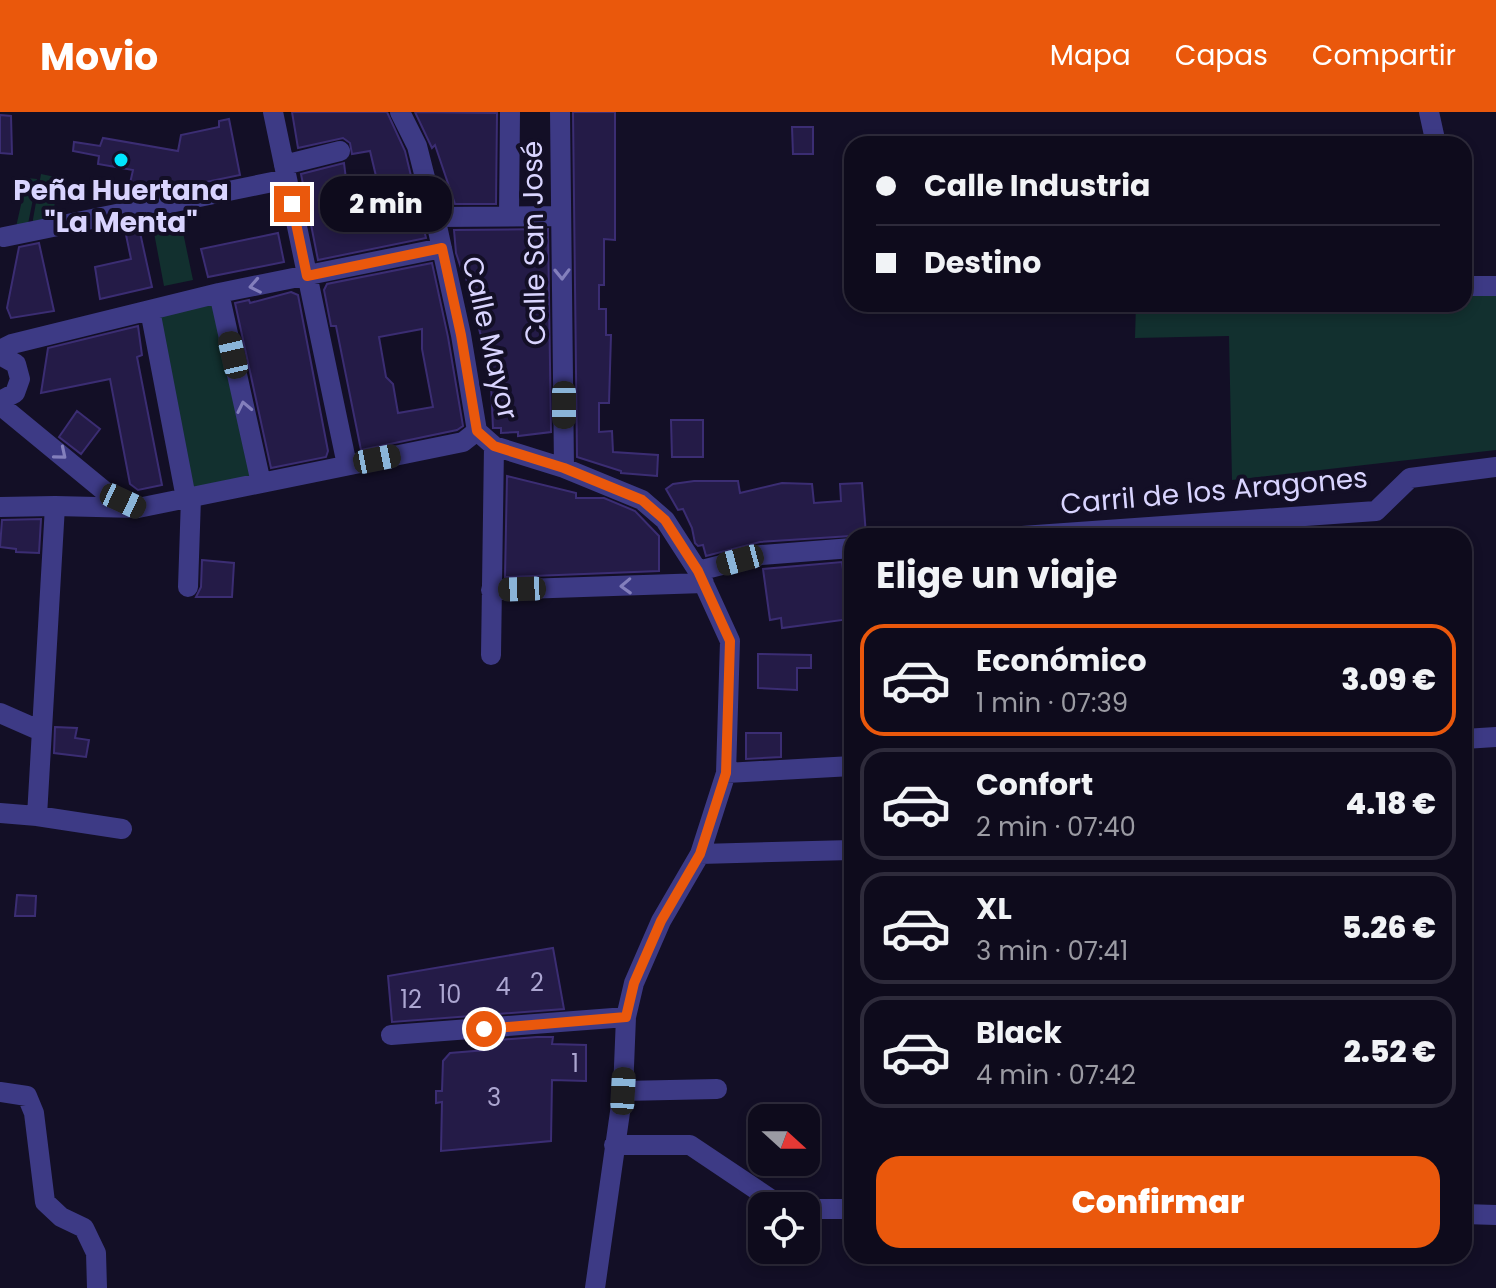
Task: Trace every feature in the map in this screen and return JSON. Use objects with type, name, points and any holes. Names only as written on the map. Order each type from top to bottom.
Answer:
[{"type":"street","points":[[273,112],[347,465]]},
{"type":"street","name":"Calle Mayor","points":[[400,112],[417,146],[435,217],[461,335],[477,431],[494,446],[564,468],[642,500],[665,520],[701,577],[730,641],[726,773],[700,854],[661,921],[634,983],[626,1017],[623,1091],[595,1288]]},
{"type":"street","points":[[509,216],[510,112]]},
{"type":"street","name":"Calle San José","points":[[560,112],[564,468]]},
{"type":"street","points":[[1429,112],[1434,136]]},
{"type":"street","points":[[4,237],[286,172],[340,151]]},
{"type":"street","points":[[435,217],[561,216]]},
{"type":"street","points":[[138,508],[108,494],[0,403],[15,393],[20,379],[16,364],[0,352],[12,344],[219,293],[442,248]]},
{"type":"street","points":[[1472,286],[1496,286]]},
{"type":"street","points":[[219,293],[261,483]]},
{"type":"street","points":[[150,310],[188,498],[188,587]]},
{"type":"street","points":[[0,507],[138,508],[463,442],[477,431]]},
{"type":"street","points":[[491,655],[494,446]]},
{"type":"street","name":"Carril de los Aragones","points":[[1135,528],[1376,511],[1410,478],[1496,467]]},
{"type":"street","points":[[37,816],[55,506]]},
{"type":"street","points":[[491,590],[701,577],[761,555],[844,549]]},
{"type":"street","points":[[0,713],[41,731]]},
{"type":"street","points":[[1472,738],[1496,737]]},
{"type":"street","points":[[726,773],[844,766]]},
{"type":"street","points":[[0,813],[122,829]]},
{"type":"street","points":[[700,854],[844,850]]},
{"type":"street","points":[[391,1035],[626,1017]]},
{"type":"street","points":[[623,1091],[717,1089]]},
{"type":"street","points":[[0,1092],[27,1096],[34,1113],[45,1202],[61,1217],[84,1228],[96,1253],[97,1288]]},
{"type":"street","points":[[614,1145],[690,1145],[760,1192]]},
{"type":"street","points":[[820,1209],[844,1209]]},
{"type":"street","points":[[1472,1214],[1496,1215]]},
{"type":"green space","points":[[41,174],[60,178],[50,227],[32,225]]},
{"type":"green space","points":[[27,178],[37,179],[27,229],[16,227]]},
{"type":"green space","points":[[180,218],[193,280],[164,286],[152,222]]},
{"type":"green space","points":[[1496,293],[1496,450],[1232,480],[1229,336],[1135,338],[1136,312],[1472,312],[1472,294]]},
{"type":"green space","points":[[218,294],[260,483],[186,497],[150,310]]},
{"type":"building","points":[[292,112],[387,112],[405,151],[426,238],[318,260],[301,174],[344,163],[347,187],[334,191],[341,228],[386,218],[370,151],[352,154],[350,143],[343,138],[298,148]]},
{"type":"building","points":[[415,112],[497,113],[496,204],[455,204],[435,145],[432,148]]},
{"type":"building","points":[[573,112],[615,112],[615,240],[604,239],[604,285],[599,285],[599,309],[606,309],[606,335],[611,335],[609,403],[599,403],[599,432],[612,431],[613,452],[658,455],[657,476],[621,473],[577,457]]},
{"type":"building","points":[[0,115],[11,116],[12,154],[0,153]]},
{"type":"building","points":[[229,119],[240,175],[143,195],[144,191],[129,188],[133,170],[98,164],[99,156],[73,151],[74,142],[100,146],[103,138],[178,151],[181,135],[219,127],[219,121]]},
{"type":"building","points":[[792,127],[813,127],[813,154],[793,154]]},
{"type":"building","points":[[139,228],[152,287],[100,299],[95,267],[131,259],[125,230]]},
{"type":"building","points":[[548,229],[551,432],[518,436],[518,432],[501,433],[501,428],[493,428],[486,356],[464,270],[456,253],[454,230]]},
{"type":"building","points":[[278,233],[284,262],[208,277],[201,249]]},
{"type":"building","points":[[39,243],[54,311],[11,318],[7,308],[19,247]]},
{"type":"building","points":[[432,263],[463,426],[457,430],[361,450],[336,326],[331,326],[324,290],[327,284]],"holes":[[[422,329],[422,349],[433,407],[398,413],[393,384],[386,377],[379,337]]]},
{"type":"building","points":[[291,292],[298,295],[328,451],[326,457],[271,468],[235,303],[249,300],[250,303]]},
{"type":"building","points":[[138,326],[142,355],[137,357],[162,485],[138,490],[130,484],[110,379],[41,393],[48,348]]},
{"type":"building","points":[[77,411],[100,429],[81,454],[59,437]]},
{"type":"building","points":[[671,420],[703,420],[703,457],[672,457]]},
{"type":"building","points":[[507,476],[576,493],[576,498],[604,498],[635,511],[659,536],[659,571],[505,577]]},
{"type":"building","points":[[738,481],[740,493],[782,483],[812,484],[814,503],[841,501],[840,484],[862,483],[865,528],[844,528],[844,536],[760,542],[706,556],[703,545],[695,543],[683,509],[678,510],[666,489],[673,484]]},
{"type":"building","points":[[41,519],[39,553],[16,552],[16,549],[0,547],[2,520]]},
{"type":"building","points":[[202,560],[234,563],[232,597],[196,597],[201,587]]},
{"type":"building","points":[[842,562],[844,620],[782,628],[781,618],[770,620],[763,569]]},
{"type":"building","points":[[758,654],[811,655],[811,668],[797,668],[797,690],[758,688]]},
{"type":"building","points":[[55,727],[77,728],[75,738],[89,740],[86,757],[54,753]]},
{"type":"building","points":[[746,733],[781,733],[781,757],[746,759]]},
{"type":"building","points":[[17,895],[36,896],[35,916],[15,916]]},
{"type":"building","points":[[553,948],[564,1009],[392,1022],[388,976]]},
{"type":"building","points":[[553,1037],[552,1044],[586,1045],[586,1081],[552,1080],[551,1141],[441,1151],[442,1102],[436,1103],[436,1091],[442,1091],[443,1061],[450,1053],[486,1050],[485,1041]]},
{"type":"place","name":"Peña Huertana \"La Menta\"","points":[[121,160]]},
{"type":"route","points":[[292,204],[307,276],[442,248],[477,431],[494,446],[564,468],[642,500],[665,520],[698,571],[730,641],[726,773],[700,854],[661,921],[634,983],[626,1017],[484,1029]]}]
